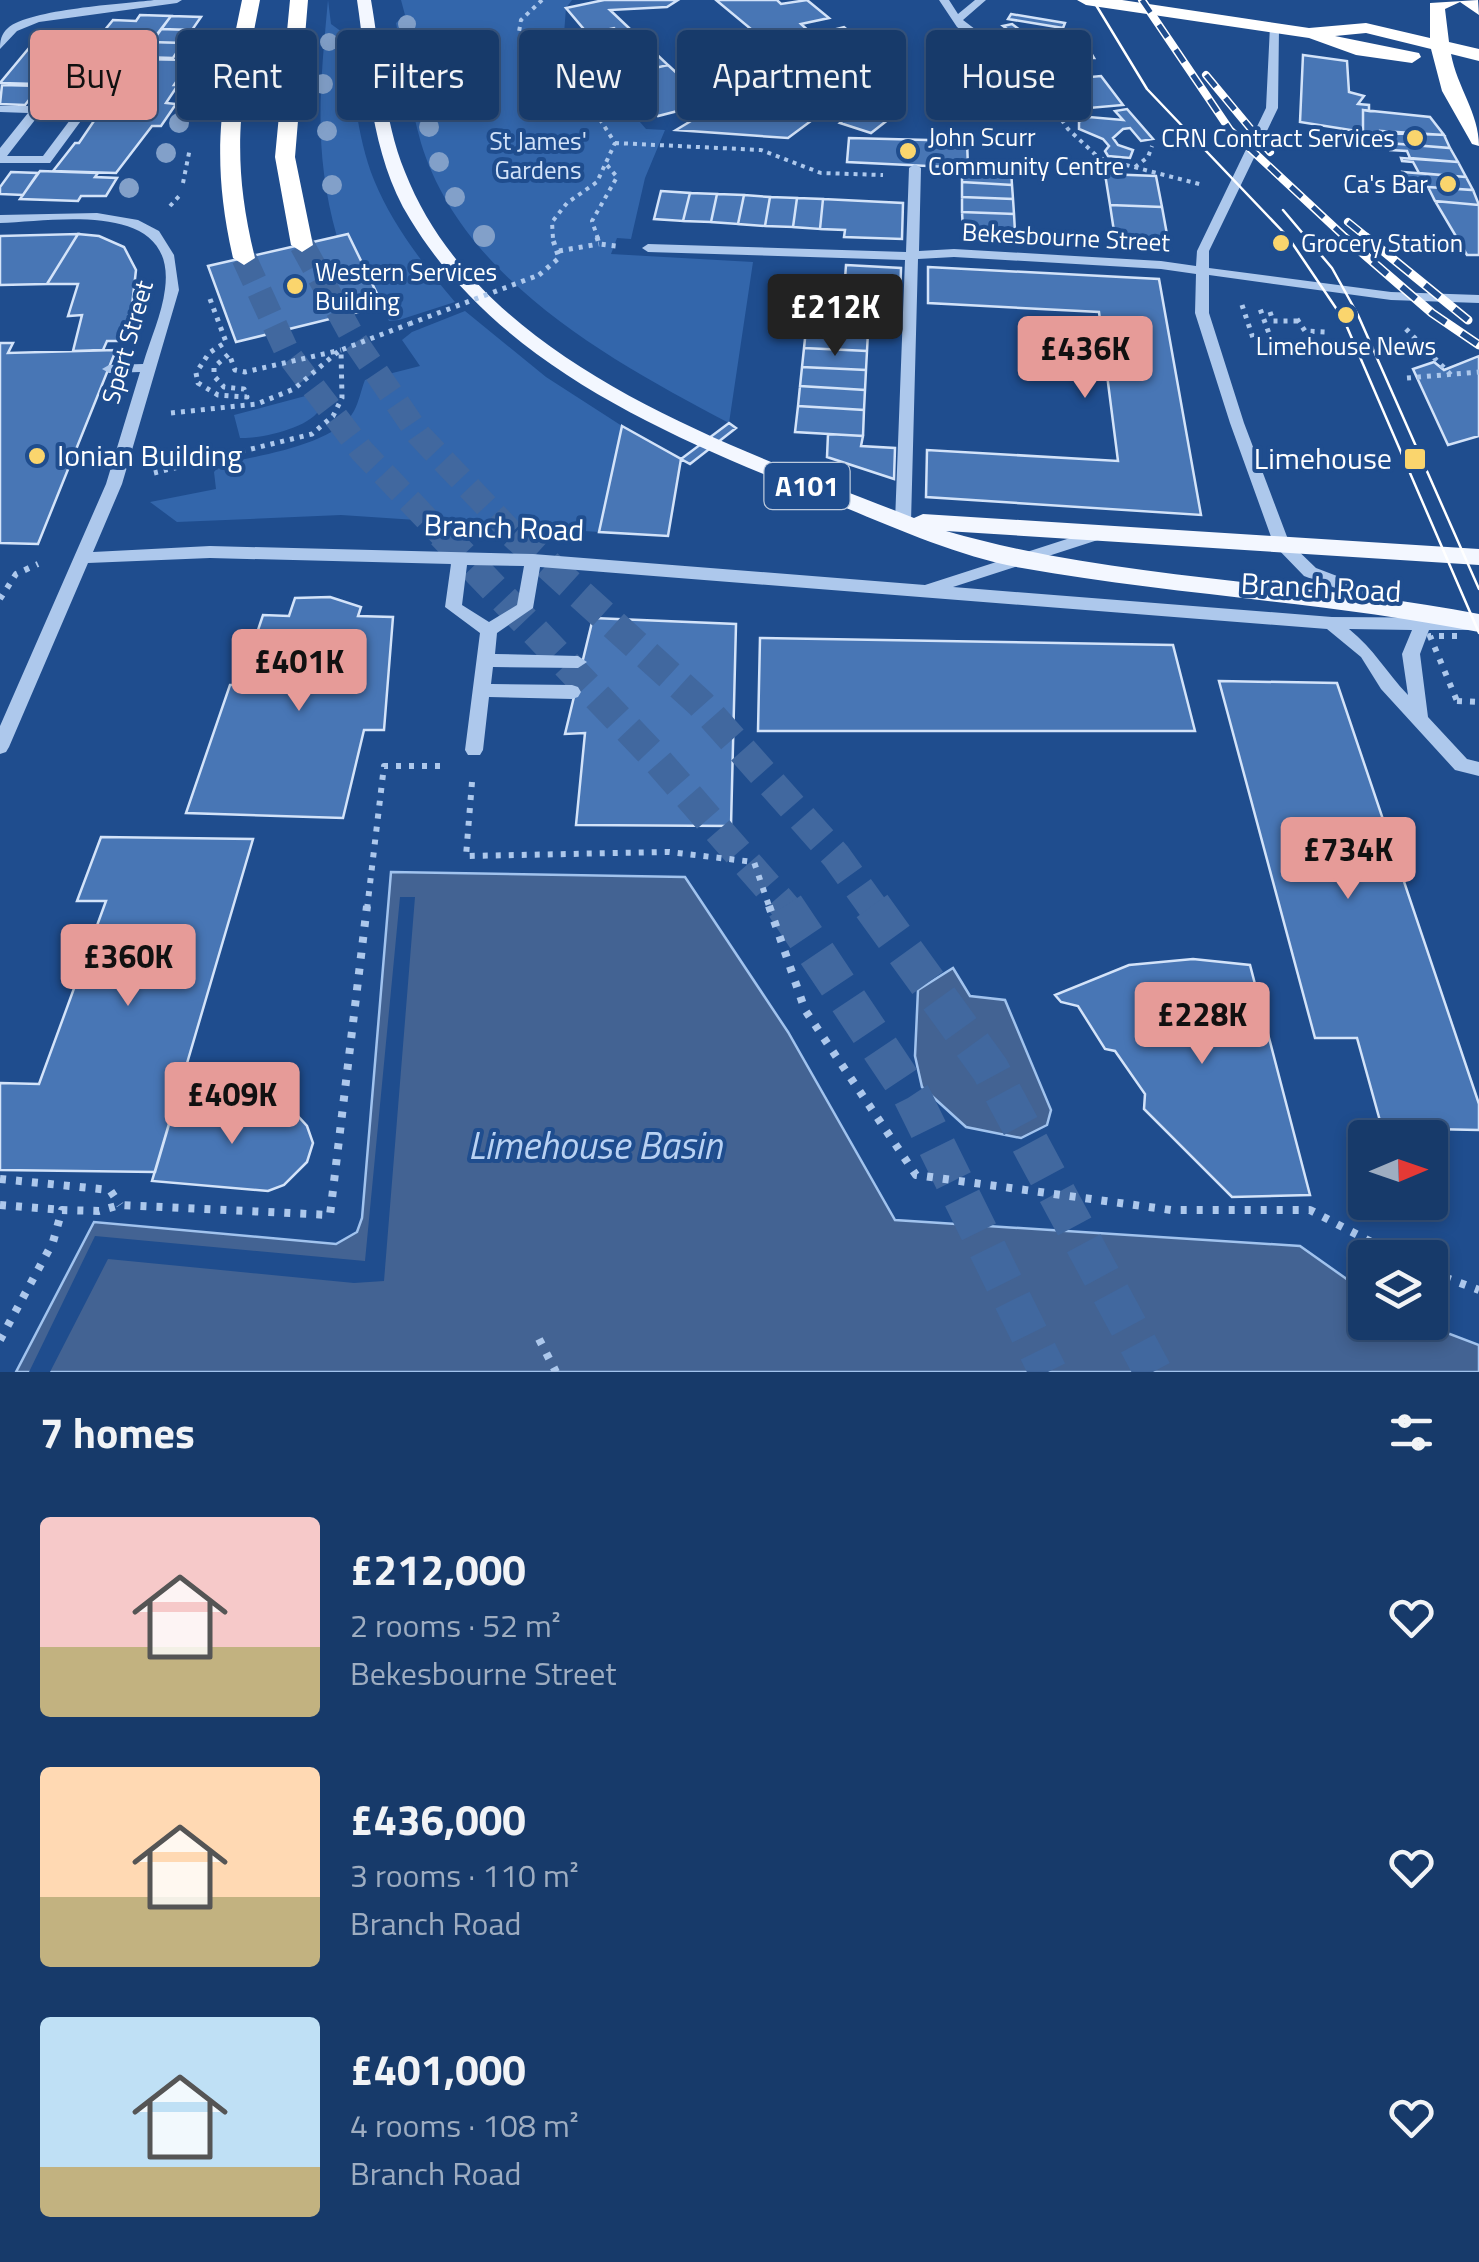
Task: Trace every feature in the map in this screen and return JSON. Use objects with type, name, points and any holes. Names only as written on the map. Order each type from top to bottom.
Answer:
[{"type":"highway","points":[[244,258],[230,202],[229,154],[234,86],[251,0]]},
{"type":"highway","points":[[299,0],[288,94],[286,157],[302,244]]},
{"type":"highway","points":[[1086,0],[1308,33],[1356,49],[1479,55]]},
{"type":"highway","points":[[1452,0],[1436,7],[1444,80],[1479,140]]},
{"type":"highway","points":[[1467,0],[1479,10]]},
{"type":"highway","points":[[1439,53],[1479,69]]},
{"type":"main road","name":"A101","points":[[364,0],[385,136],[397,176],[438,247],[476,291],[531,338],[592,381],[709,443],[903,522],[1019,560]]},
{"type":"main road","name":"A101","points":[[903,522],[1102,532]]},
{"type":"main road","name":"Branch Road","points":[[1102,532],[1479,557]]},
{"type":"main road","name":"Branch Road","points":[[1019,560],[1479,624]]},
{"type":"street","points":[[0,46],[23,24],[85,6],[177,0]]},
{"type":"street","points":[[944,0],[956,20],[969,30]]},
{"type":"street","points":[[956,20],[981,0]]},
{"type":"street","points":[[1274,28],[1272,108],[1203,251],[1202,313],[1282,545],[1292,558],[1320,578],[1415,617],[1411,654],[1420,722]]},
{"type":"street","points":[[0,109],[30,110]]},
{"type":"street","points":[[0,158],[30,119]]},
{"type":"street","points":[[0,158],[46,160],[76,120]]},
{"type":"street","points":[[903,522],[914,172]]},
{"type":"street","name":"Spert Street","points":[[0,219],[114,220],[148,228],[168,252],[172,270],[172,290],[114,484],[0,746]]},
{"type":"street","name":"Bekesbourne Street","points":[[648,248],[911,256],[954,253],[1201,269],[1391,296],[1479,298]]},
{"type":"street","points":[[109,369],[147,368]]},
{"type":"street","name":"Branch Road","points":[[921,591],[1102,532]]},
{"type":"street","name":"Branch Road","points":[[85,558],[210,552],[534,560],[1332,624],[1415,617]]},
{"type":"street","points":[[460,558],[453,607],[488,630]]},
{"type":"street","points":[[488,630],[525,608],[534,560]]},
{"type":"street","points":[[1332,624],[1367,653],[1387,684],[1462,765],[1479,769]]},
{"type":"street","points":[[474,750],[488,630]]},
{"type":"street","points":[[484,660],[578,662]]},
{"type":"street","points":[[481,690],[572,692]]},
{"type":"path","points":[[542,0],[521,20],[518,32],[524,45],[586,99],[614,143]]},
{"type":"path","points":[[1064,120],[1085,148],[1107,163],[1184,175],[1227,196]]},
{"type":"path","points":[[210,299],[226,342],[209,352],[196,373],[198,383],[218,396],[246,397],[244,388],[224,387],[214,376],[214,368],[230,354],[235,370],[246,372],[341,350],[552,267],[560,258],[560,251],[550,231],[552,222],[567,203],[597,182],[614,143]]},
{"type":"path","points":[[614,143],[762,150],[821,173],[914,172]]},
{"type":"path","points":[[1134,167],[1148,157],[1152,146]]},
{"type":"path","points":[[598,244],[592,221],[617,177],[607,165]]},
{"type":"path","points":[[560,251],[598,244],[648,248]]},
{"type":"path","points":[[1240,274],[1241,301],[1254,338],[1271,339],[1258,306],[1268,305],[1273,321],[1298,321],[1305,331],[1326,332]]},
{"type":"path","points":[[1402,323],[1453,376]]},
{"type":"path","points":[[166,413],[257,404],[294,389],[341,350]]},
{"type":"path","points":[[114,484],[312,434],[330,422],[341,407],[341,350]]},
{"type":"path","points":[[1407,378],[1479,372]]},
{"type":"path","points":[[0,599],[16,574],[38,564]]},
{"type":"path","points":[[1457,636],[1430,636],[1458,701],[1479,702]]},
{"type":"path","points":[[0,1205],[98,1210],[120,1205],[330,1215],[384,766],[455,766]]},
{"type":"path","points":[[471,785],[466,856],[669,852],[754,862],[805,1010],[916,1176],[1171,1210],[1310,1210],[1368,1240]]},
{"type":"path","points":[[0,1180],[110,1190],[120,1205]]},
{"type":"path","points":[[0,1340],[53,1242],[62,1210]]},
{"type":"path","points":[[1448,1279],[1479,1290]]},
{"type":"path","points":[[539,1339],[556,1372]]},
{"type":"green space","points":[[328,0],[331,24],[339,30],[337,120],[358,120],[368,163],[390,213],[455,302],[389,321],[348,235],[337,237],[321,147]]},
{"type":"green space","name":"St James' Gardens","points":[[401,0],[572,0],[566,8],[564,30],[519,30],[519,120],[638,120],[646,129],[665,130],[645,178],[631,239],[617,238],[611,254],[753,262],[729,423],[637,372],[546,311],[470,236],[441,192],[415,120],[499,120],[499,30],[397,30],[396,23],[405,15]]},
{"type":"green space","points":[[465,311],[546,377],[622,426],[599,532],[341,515],[177,522],[150,502],[216,489],[214,472],[221,464],[274,453],[330,432],[354,411],[365,380],[420,366],[402,340],[412,332]]},
{"type":"green space","points":[[324,391],[321,407],[307,421],[272,434],[240,438],[234,415]]},
{"type":"water","name":"Limehouse Basin","points":[[391,872],[685,877],[788,1032],[895,1220],[1300,1246],[1348,1280],[1348,1340],[1448,1340],[1448,1333],[1479,1345],[1479,1372],[16,1372],[94,1222],[336,1244],[357,1232],[362,1218]]},
{"type":"water","points":[[953,968],[970,996],[1005,1000],[1051,1110],[1047,1125],[1021,1138],[966,1127],[922,1087],[915,1056],[918,990]]},
{"type":"pier","points":[[400,897],[415,897],[384,1281],[354,1283],[108,1259],[50,1372],[29,1372],[95,1236],[365,1261]]},
{"type":"building","points":[[604,0],[678,0],[667,7],[610,10],[631,30],[585,30],[566,8]]},
{"type":"building","points":[[716,0],[777,0],[781,4],[807,0],[829,18],[801,24],[808,30],[752,30]]},
{"type":"building","points":[[1011,14],[1065,23],[1063,28],[1008,19]]},
{"type":"building","points":[[140,15],[171,16],[157,35],[157,30],[105,30],[113,20],[136,21]]},
{"type":"building","points":[[171,16],[201,17],[192,30],[161,29]]},
{"type":"building","points":[[161,29],[192,30],[177,30],[177,43],[157,42]]},
{"type":"building","points":[[157,42],[177,43],[173,58],[157,58]]},
{"type":"building","points":[[30,47],[30,84],[0,83]]},
{"type":"building","points":[[657,55],[668,65],[657,68]]},
{"type":"building","points":[[1303,55],[1347,61],[1349,92],[1364,96],[1358,104],[1369,105],[1369,111],[1363,110],[1363,132],[1300,122]]},
{"type":"building","points":[[157,59],[177,60],[174,85],[177,86],[166,103],[176,104],[161,126],[152,126],[116,173],[53,171],[95,120],[157,120]]},
{"type":"building","points":[[668,65],[677,73],[677,111],[658,116],[657,115],[657,67]]},
{"type":"building","points":[[1101,76],[1123,105],[1091,108],[1091,77]]},
{"type":"building","points":[[2,85],[30,86],[30,99],[25,105],[0,104]]},
{"type":"building","points":[[1127,109],[1153,139],[1141,141],[1130,128],[1123,129],[1113,138],[1118,145],[1133,150],[1130,158],[1108,156],[1105,151],[1109,146],[1103,139],[1079,129],[1079,122],[1091,117],[1123,120],[1115,111]]},
{"type":"building","points":[[1363,110],[1430,117],[1444,135],[1363,132]]},
{"type":"building","points":[[693,120],[812,120],[788,138],[676,130]]},
{"type":"building","points":[[844,120],[888,120],[871,133],[840,123]]},
{"type":"building","name":"CRN Contract Services","points":[[1381,131],[1444,135],[1450,148],[1388,143]]},
{"type":"building","name":"John Scurr Community Centre","points":[[849,138],[967,141],[968,168],[847,162]]},
{"type":"building","points":[[1388,143],[1450,148],[1458,162],[1410,158],[1407,151],[1390,150]]},
{"type":"building","points":[[1401,158],[1458,162],[1466,177],[1419,173],[1413,162]]},
{"type":"building","points":[[962,167],[1011,170],[1012,185],[962,182]]},
{"type":"building","points":[[40,171],[98,173],[95,177],[117,178],[106,196],[81,196],[78,201],[20,199]]},
{"type":"building","points":[[11,172],[38,173],[23,195],[0,194],[0,187]]},
{"type":"building","name":"Ca's Bar","points":[[1403,172],[1466,177],[1473,190],[1428,187],[1425,181],[1408,180]]},
{"type":"building","points":[[1105,174],[1156,176],[1162,207],[1110,205]]},
{"type":"building","points":[[962,182],[1012,185],[1013,199],[962,197]]},
{"type":"building","points":[[1428,187],[1473,190],[1479,205],[1435,201]]},
{"type":"building","points":[[661,191],[690,193],[683,221],[654,219]]},
{"type":"building","points":[[690,193],[717,194],[711,222],[683,221]]},
{"type":"building","points":[[717,194],[744,195],[738,224],[711,222]]},
{"type":"building","points":[[744,195],[770,197],[765,226],[738,224]]},
{"type":"building","points":[[770,197],[797,198],[793,227],[765,226]]},
{"type":"building","points":[[962,197],[1013,199],[1014,214],[962,212]]},
{"type":"building","points":[[797,198],[823,199],[820,229],[793,227]]},
{"type":"building","points":[[823,199],[903,203],[902,239],[844,237],[845,230],[820,229]]},
{"type":"building","points":[[1435,201],[1479,205],[1479,255],[1467,255]]},
{"type":"building","points":[[1110,205],[1162,207],[1168,240],[1115,238]]},
{"type":"building","points":[[962,212],[1014,214],[1015,232],[963,230]]},
{"type":"building","points":[[78,234],[99,236],[124,247],[136,270],[132,306],[120,341],[107,341],[103,350],[73,351],[82,315],[68,316],[78,284],[47,284]]},
{"type":"building","points":[[78,234],[47,284],[0,285],[0,236]]},
{"type":"building","name":"Western Services Building","points":[[348,234],[383,306],[236,342],[208,266]]},
{"type":"building","points":[[846,265],[901,268],[900,300],[844,293]]},
{"type":"building","points":[[928,267],[1159,279],[1201,515],[926,497],[927,450],[1118,461],[1099,312],[928,303]]},
{"type":"building","points":[[811,291],[870,294],[869,314],[808,310]]},
{"type":"building","points":[[808,310],[869,314],[868,332],[806,329]]},
{"type":"building","points":[[806,329],[868,332],[867,351],[804,348]]},
{"type":"building","name":"Ionian Building","points":[[0,343],[13,343],[8,353],[116,350],[38,544],[0,543]]},
{"type":"building","points":[[804,348],[867,351],[866,370],[802,367]]},
{"type":"building","points":[[1479,356],[1479,436],[1448,445],[1413,369],[1434,362],[1444,370]]},
{"type":"building","points":[[802,367],[866,370],[865,390],[800,386]]},
{"type":"building","points":[[800,386],[865,390],[864,410],[798,406]]},
{"type":"building","points":[[798,406],[864,410],[863,436],[795,432]]},
{"type":"building","points":[[729,423],[736,428],[690,464],[681,459]]},
{"type":"building","points":[[622,426],[681,459],[668,536],[599,532]]},
{"type":"building","points":[[828,434],[863,436],[861,446],[895,448],[894,479],[827,457]]},
{"type":"building","points":[[330,597],[361,607],[358,616],[393,617],[384,730],[364,730],[343,818],[186,813],[230,685],[258,685],[263,670],[234,670],[240,654],[250,654],[263,615],[289,616],[295,598]]},
{"type":"building","points":[[593,618],[736,624],[731,826],[576,825],[585,733],[565,734]]},
{"type":"building","points":[[760,638],[1173,645],[1195,731],[758,731]]},
{"type":"building","points":[[1219,681],[1337,683],[1479,1104],[1479,1130],[1448,1129],[1448,1120],[1380,1120],[1357,1038],[1315,1038]]},
{"type":"building","points":[[101,837],[253,839],[155,1172],[0,1170],[0,1083],[39,1084],[106,901],[77,901]]},
{"type":"building","points":[[1193,959],[1250,965],[1310,1195],[1232,1197],[1144,1109],[1145,1094],[1115,1051],[1105,1049],[1078,1006],[1061,1002],[1055,995],[1129,965]]},
{"type":"building","points":[[176,1100],[295,1113],[307,1126],[313,1143],[307,1162],[284,1185],[268,1191],[152,1181]]},
{"type":"tunnel","points":[[302,245],[355,341],[419,435],[516,537]]},
{"type":"tunnel","points":[[244,258],[288,354],[361,450],[444,537]]},
{"type":"tunnel","points":[[442,534],[650,752],[787,909]]},
{"type":"tunnel","points":[[514,534],[701,704],[836,856],[874,909]]},
{"type":"tunnel","points":[[785,906],[912,1096],[1048,1372]]},
{"type":"tunnel","points":[[872,906],[990,1069],[1153,1372]]},
{"type":"tram line","points":[[1093,0],[1147,89],[1288,237],[1344,320],[1479,633]]},
{"type":"tram line","points":[[1283,210],[1332,268],[1358,315],[1479,589]]},
{"type":"railway","points":[[1142,0],[1230,130],[1347,239]]},
{"type":"railway","points":[[1206,75],[1270,152]]},
{"type":"railway","points":[[1348,222],[1369,239]]},
{"type":"railway","points":[[1344,237],[1432,313],[1479,345]]},
{"type":"railway","points":[[1366,237],[1468,320]]},
{"type":"place","name":"CRN Contract Services","points":[[1415,138]]},
{"type":"place","name":"John Scurr Community Centre","points":[[908,151]]},
{"type":"place","name":"Ca's Bar","points":[[1448,184]]},
{"type":"place","name":"Grocery Station","points":[[1281,243]]},
{"type":"place","name":"Western Services Building","points":[[295,286]]},
{"type":"place","name":"Limehouse News","points":[[1346,315]]},
{"type":"place","name":"Ionian Building","points":[[37,456]]},
{"type":"place","name":"Limehouse","points":[[1415,459]]}]
